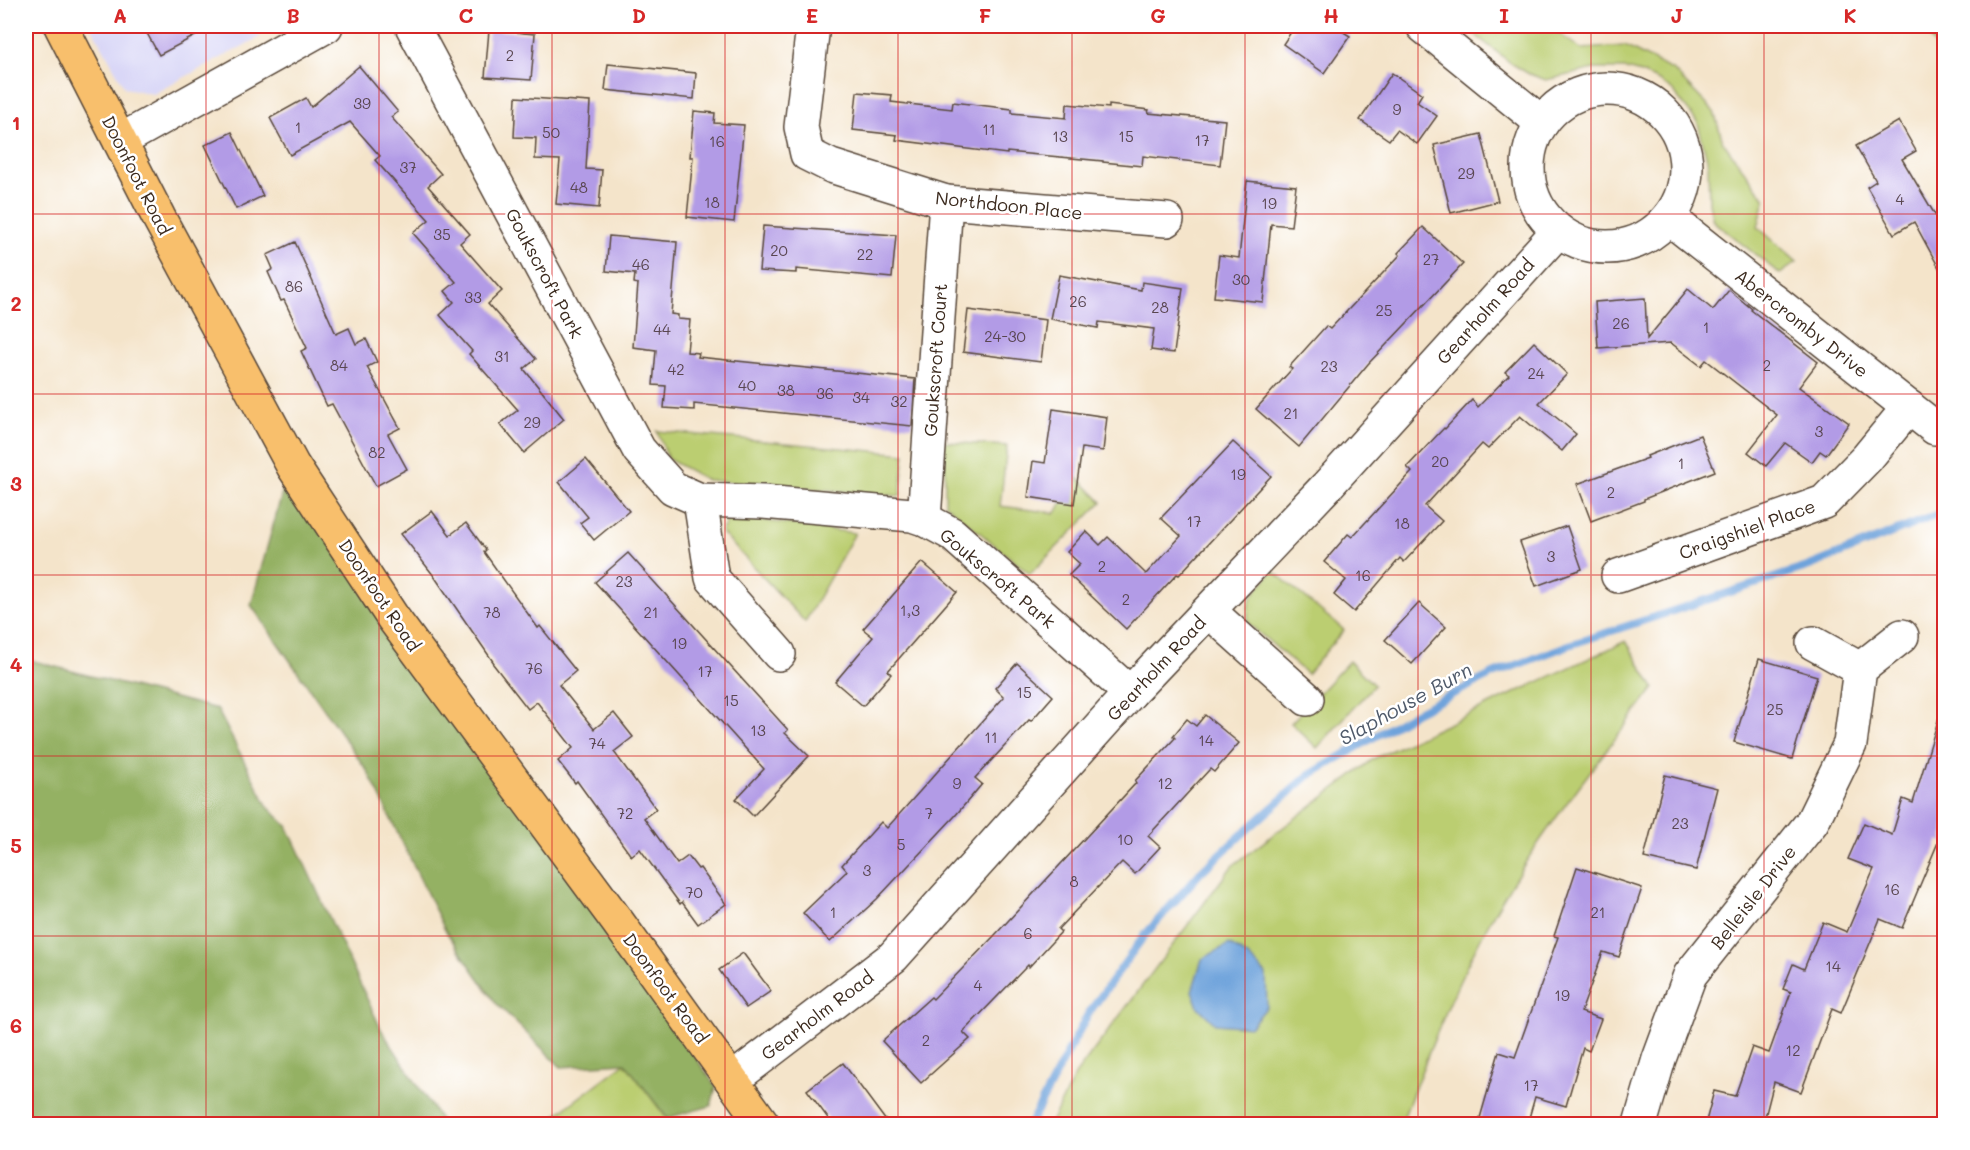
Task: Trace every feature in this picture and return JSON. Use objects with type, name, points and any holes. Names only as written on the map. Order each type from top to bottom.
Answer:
[{"type":"main road","name":"Doonfoot Road","points":[[61,26],[159,218],[293,466],[393,618],[617,921],[764,1125]]},
{"type":"street","points":[[120,141],[326,26]]},
{"type":"street","name":"Goukscroft Park","points":[[412,26],[639,450],[673,488],[700,500],[763,502],[912,515],[924,519],[952,534],[1130,693]]},
{"type":"street","name":"Northdoon Place","points":[[813,26],[801,127],[807,154],[831,166],[946,202],[1167,220]]},
{"type":"street","points":[[1424,26],[1542,123]]},
{"type":"street","points":[[1601,89],[1623,90],[1645,98],[1655,105],[1664,112],[1678,131],[1686,152],[1687,176],[1681,198],[1670,218],[1654,232],[1636,242],[1616,248],[1596,247],[1576,241],[1558,231],[1544,216],[1534,199],[1528,180],[1528,160],[1533,140],[1542,123],[1558,105],[1578,94],[1601,89]]},
{"type":"street","name":"Goukscroft Court","points":[[924,519],[946,202]]},
{"type":"street","name":"Abercromby Drive","points":[[1670,218],[1935,428]]},
{"type":"street","name":"Gearholm Road","points":[[732,1080],[893,957],[1130,693],[1326,487],[1558,231]]},
{"type":"street","name":"Craigshiel Place","points":[[1618,576],[1824,502],[1866,458],[1909,407]]},
{"type":"street","points":[[700,500],[712,578],[779,654]]},
{"type":"street","points":[[1209,611],[1307,699]]},
{"type":"street","points":[[1813,643],[1860,669],[1902,636]]},
{"type":"street","name":"Belleisle Drive","points":[[1640,1125],[1659,1059],[1690,975],[1812,822],[1850,744],[1860,669]]},
{"type":"shaded area","points":[[91,26],[254,26],[260,37],[153,94],[125,88]]},
{"type":"green space","points":[[1464,26],[1548,26],[1581,49],[1625,46],[1674,71],[1714,112],[1723,142],[1765,199],[1758,227],[1797,262],[1780,274],[1713,221],[1709,203],[1708,164],[1698,123],[1673,91],[1659,81],[1626,69],[1594,69],[1546,80],[1529,74],[1512,64]]},
{"type":"green space","points":[[1922,26],[1944,26],[1944,59],[1924,28]]},
{"type":"green space","points":[[657,431],[905,454],[900,496],[707,480],[668,459]]},
{"type":"green space","points":[[945,442],[1007,446],[1000,506],[1056,513],[1076,476],[1102,502],[1030,574],[945,504]]},
{"type":"green space","points":[[289,468],[716,1087],[711,1106],[667,1118],[625,1063],[561,1067],[496,1003],[445,930],[368,772],[251,605]]},
{"type":"green space","points":[[730,516],[855,533],[805,622],[721,532]]},
{"type":"green space","points":[[1273,571],[1344,630],[1307,674],[1249,624],[1250,601]]},
{"type":"green space","points":[[1626,641],[1654,688],[1564,807],[1502,899],[1450,1003],[1401,1124],[1050,1124],[1076,1074],[1232,866],[1375,758]]},
{"type":"green space","points":[[26,659],[217,709],[268,807],[287,826],[382,1031],[443,1124],[26,1124]]},
{"type":"green space","points":[[1349,661],[1374,685],[1317,748],[1291,723]]},
{"type":"green space","points":[[625,1063],[671,1124],[544,1124]]},
{"type":"water","points":[[1229,944],[1248,956],[1266,974],[1267,1007],[1250,1027],[1215,1024],[1198,1007],[1192,991],[1202,959]]},
{"type":"building","points":[[143,26],[214,26],[159,55]]},
{"type":"building","points":[[1295,26],[1334,26],[1350,36],[1324,73],[1283,44]]},
{"type":"building","points":[[489,30],[535,34],[531,80],[485,77]]},
{"type":"building","points":[[608,64],[696,73],[694,99],[605,90]]},
{"type":"building","points":[[359,66],[398,112],[391,117],[441,174],[428,186],[470,234],[460,243],[502,291],[488,304],[536,359],[524,369],[564,419],[524,453],[500,424],[518,410],[469,354],[472,351],[440,315],[454,302],[445,291],[456,282],[413,233],[429,220],[375,160],[380,156],[350,122],[290,155],[270,118],[306,98],[311,107]]},
{"type":"building","points":[[1392,73],[1422,94],[1417,102],[1437,116],[1417,144],[1397,130],[1389,140],[1360,120]]},
{"type":"building","points":[[857,92],[892,95],[891,102],[952,109],[953,102],[1012,109],[1012,113],[1066,118],[1067,104],[1109,108],[1109,105],[1149,110],[1148,113],[1225,120],[1220,165],[1143,156],[1142,166],[1007,152],[1007,154],[896,140],[897,135],[853,130]]},
{"type":"building","points":[[516,97],[590,102],[586,169],[602,170],[599,208],[556,204],[560,160],[535,159],[536,138],[514,137]]},
{"type":"building","points":[[694,111],[715,113],[714,123],[744,125],[734,222],[687,217],[693,157],[690,157]]},
{"type":"building","points":[[1899,121],[1916,151],[1902,159],[1944,230],[1944,277],[1914,222],[1894,234],[1867,187],[1876,181],[1856,146]]},
{"type":"building","points":[[232,132],[263,196],[236,209],[205,145]]},
{"type":"building","points":[[1481,134],[1498,201],[1451,213],[1434,145]]},
{"type":"building","points":[[1247,181],[1296,186],[1291,226],[1271,224],[1263,302],[1214,297],[1219,255],[1239,258]]},
{"type":"building","points":[[763,226],[896,235],[892,278],[796,269],[796,273],[759,271]]},
{"type":"building","points":[[1423,227],[1463,264],[1368,364],[1299,447],[1256,409],[1292,369],[1289,367],[1326,326],[1330,329],[1400,255],[1398,253]]},
{"type":"building","points":[[609,236],[677,242],[671,314],[678,315],[678,319],[690,320],[687,352],[699,353],[698,357],[915,379],[912,426],[694,404],[694,410],[664,408],[666,386],[653,385],[656,350],[633,347],[638,284],[634,283],[635,274],[606,271]]},
{"type":"building","points":[[295,242],[336,334],[349,328],[356,344],[366,339],[377,362],[367,367],[400,428],[388,434],[407,469],[376,486],[332,404],[327,406],[301,351],[307,348],[268,272],[273,269],[267,255]]},
{"type":"building","points":[[1059,275],[1141,290],[1142,282],[1183,288],[1174,353],[1151,350],[1154,329],[1099,322],[1098,328],[1050,319]]},
{"type":"building","points":[[1688,289],[1713,310],[1729,290],[1818,362],[1799,387],[1849,423],[1826,455],[1820,451],[1812,462],[1785,443],[1766,466],[1748,452],[1777,415],[1706,360],[1701,366],[1671,343],[1598,348],[1595,302],[1645,298],[1647,339]]},
{"type":"building","points":[[968,310],[1046,320],[1041,362],[963,352]]},
{"type":"building","points":[[1534,342],[1567,374],[1539,403],[1576,434],[1562,451],[1520,416],[1488,449],[1482,444],[1425,506],[1442,521],[1404,562],[1400,558],[1354,612],[1334,595],[1346,580],[1324,562],[1348,534],[1352,537],[1412,472],[1407,467],[1444,428],[1472,400],[1478,407],[1509,375],[1505,372]]},
{"type":"building","points":[[1053,409],[1107,417],[1103,451],[1082,448],[1074,504],[1028,497],[1033,461],[1045,463]]},
{"type":"building","points":[[1700,435],[1715,471],[1591,521],[1577,484],[1648,458],[1647,456]]},
{"type":"building","points":[[1233,442],[1271,476],[1126,629],[1069,575],[1080,564],[1067,552],[1086,531],[1100,545],[1108,537],[1146,574],[1181,536],[1161,518]]},
{"type":"building","points":[[586,459],[629,511],[594,540],[580,523],[588,517],[559,482]]},
{"type":"building","points":[[432,511],[450,535],[466,523],[538,628],[540,626],[576,671],[559,685],[594,729],[614,713],[633,737],[614,752],[656,809],[644,818],[677,864],[688,856],[698,869],[700,868],[726,904],[698,924],[682,902],[680,904],[640,849],[631,856],[577,781],[575,783],[558,761],[573,748],[537,702],[528,709],[493,664],[434,576],[401,534]]},
{"type":"building","points":[[1567,526],[1582,569],[1536,586],[1520,542]]},
{"type":"building","points":[[628,553],[788,730],[785,733],[809,756],[753,816],[736,799],[764,769],[595,582]]},
{"type":"building","points":[[922,562],[957,592],[888,671],[891,674],[863,706],[835,682],[873,637],[863,629]]},
{"type":"building","points":[[1419,603],[1446,627],[1412,664],[1385,640]]},
{"type":"building","points":[[1759,659],[1817,676],[1792,759],[1734,742]]},
{"type":"building","points":[[1017,663],[1053,696],[975,778],[982,784],[955,816],[877,899],[830,942],[803,913],[847,871],[842,865],[881,822],[887,828],[1004,697],[995,688]]},
{"type":"building","points":[[1205,715],[1239,743],[1214,772],[1210,769],[1148,836],[1160,847],[1135,874],[1122,862],[1058,929],[1061,932],[1029,967],[1028,965],[963,1032],[970,1039],[921,1083],[882,1041],[931,997],[933,999],[995,935],[1136,783],[1135,781],[1175,738],[1173,736],[1187,719],[1196,726]]},
{"type":"building","points":[[1939,717],[1944,718],[1944,842],[1939,840],[1902,928],[1880,919],[1841,1013],[1832,1009],[1801,1092],[1774,1082],[1763,1125],[1705,1125],[1714,1091],[1735,1096],[1752,1047],[1769,1053],[1791,992],[1783,989],[1793,964],[1804,969],[1823,922],[1847,932],[1874,869],[1848,859],[1864,823],[1892,835],[1903,799],[1913,803]]},
{"type":"building","points":[[1665,775],[1717,788],[1696,870],[1644,858]]},
{"type":"building","points":[[1577,867],[1642,888],[1619,957],[1603,952],[1581,1012],[1601,1019],[1589,1051],[1583,1048],[1566,1106],[1535,1097],[1527,1125],[1478,1125],[1499,1052],[1515,1057],[1558,937],[1554,936]]},
{"type":"building","points":[[743,953],[771,991],[746,1008],[719,970]]},
{"type":"building","points":[[843,1063],[889,1125],[833,1125],[807,1090]]},
{"type":"waterway","name":"Slaphouse Burn","points":[[1030,1124],[1088,1014],[1144,936],[1201,872],[1308,776],[1415,713],[1493,674],[1569,645],[1807,567],[1944,512]]}]
